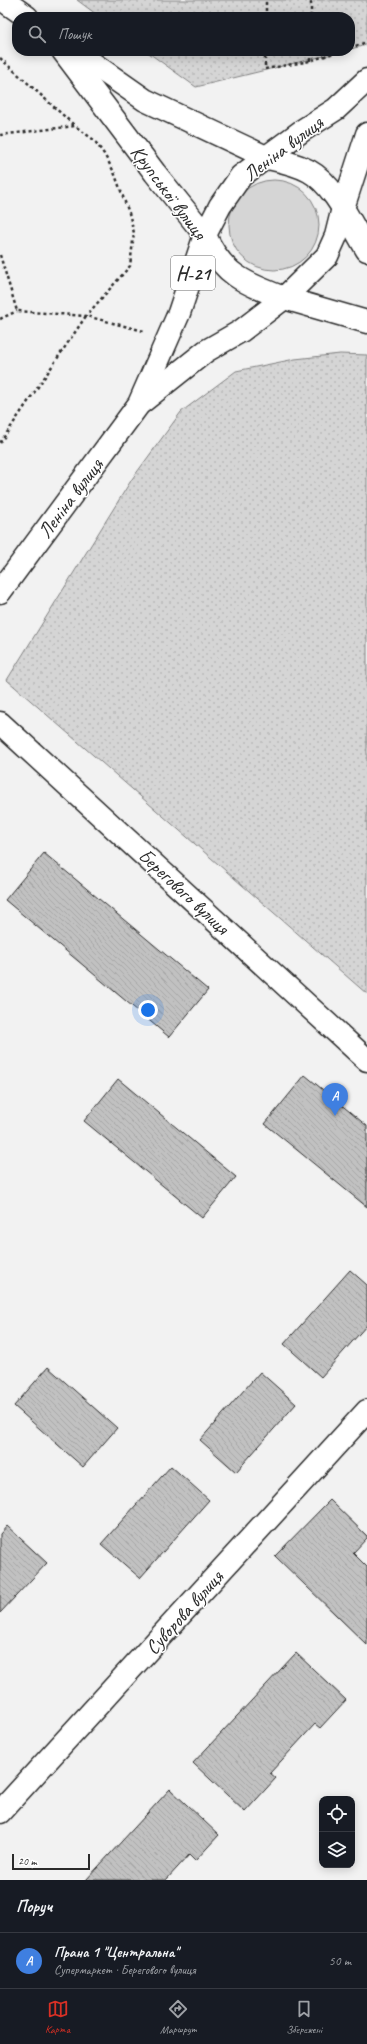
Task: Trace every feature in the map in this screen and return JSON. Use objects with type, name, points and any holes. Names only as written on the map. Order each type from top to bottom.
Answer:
[{"type":"street","points":[[4,0],[20,12]]},
{"type":"street","name":"Крупської вулиця","points":[[67,56],[155,173],[205,235],[211,251],[239,279],[284,298],[367,322]]},
{"type":"street","points":[[81,56],[145,100],[268,158],[288,162],[310,172],[328,188],[342,208],[367,250]]},
{"type":"street","name":"Леніна вулиця","points":[[0,592],[139,404],[179,313],[205,235],[220,206],[241,176],[268,158],[303,130],[336,109],[367,80]]},
{"type":"street","name":"Леніна вулиця","points":[[139,404],[206,351],[241,331],[284,298],[327,256],[336,236],[342,208],[367,134]]},
{"type":"street","name":"Берегового вулиця","points":[[0,722],[367,1060]]},
{"type":"street","name":"Суворова вулиця","points":[[0,1812],[367,1411]]},
{"type":"path","points":[[266,0],[266,12]]},
{"type":"path","points":[[311,0],[311,12]]},
{"type":"path","points":[[355,46],[367,42]]},
{"type":"path","points":[[266,56],[265,69],[310,61],[325,56]]},
{"type":"path","points":[[310,56],[310,61]]},
{"type":"path","points":[[0,58],[75,126],[94,140],[114,172],[129,213],[134,233],[130,266],[86,316],[0,443]]},
{"type":"path","points":[[0,135],[75,126]]},
{"type":"path","points":[[0,255],[18,311]]},
{"type":"path","points":[[0,319],[18,311],[86,316]]},
{"type":"shaded area","points":[[77,0],[367,0],[367,45],[355,48],[355,12],[93,12]]},
{"type":"shaded area","points":[[153,56],[323,56],[196,87]]},
{"type":"shaded area","points":[[274,180],[291,184],[306,193],[315,208],[319,225],[315,242],[306,257],[291,266],[274,270],[257,266],[242,257],[233,242],[229,225],[233,208],[242,193],[257,184]]},
{"type":"shaded area","points":[[340,354],[367,355],[367,994],[7,680],[132,479],[181,412],[236,371],[295,359]]},
{"type":"building","points":[[44,853],[208,990],[169,1037],[5,900]]},
{"type":"building","points":[[305,1075],[367,1126],[367,1207],[265,1124]]},
{"type":"building","points":[[118,1079],[236,1177],[202,1218],[84,1121]]},
{"type":"building","points":[[350,1270],[367,1285],[367,1325],[321,1377],[284,1344]]},
{"type":"building","points":[[48,1367],[117,1428],[83,1467],[14,1406]]},
{"type":"building","points":[[260,1372],[296,1404],[236,1472],[200,1440]]},
{"type":"building","points":[[171,1466],[209,1500],[140,1578],[101,1544]]},
{"type":"building","points":[[330,1500],[367,1536],[367,1538],[353,1553],[367,1567],[367,1645],[275,1556]]},
{"type":"building","points":[[7,1526],[47,1563],[0,1613],[0,1534]]},
{"type":"building","points":[[296,1653],[346,1700],[320,1728],[315,1724],[270,1773],[276,1778],[245,1812],[193,1763]]},
{"type":"building","points":[[170,1789],[219,1835],[195,1861],[189,1855],[166,1880],[86,1880]]},
{"type":"place","name":"Прана 1 \"Центральна\"","points":[[335,1116]]}]
